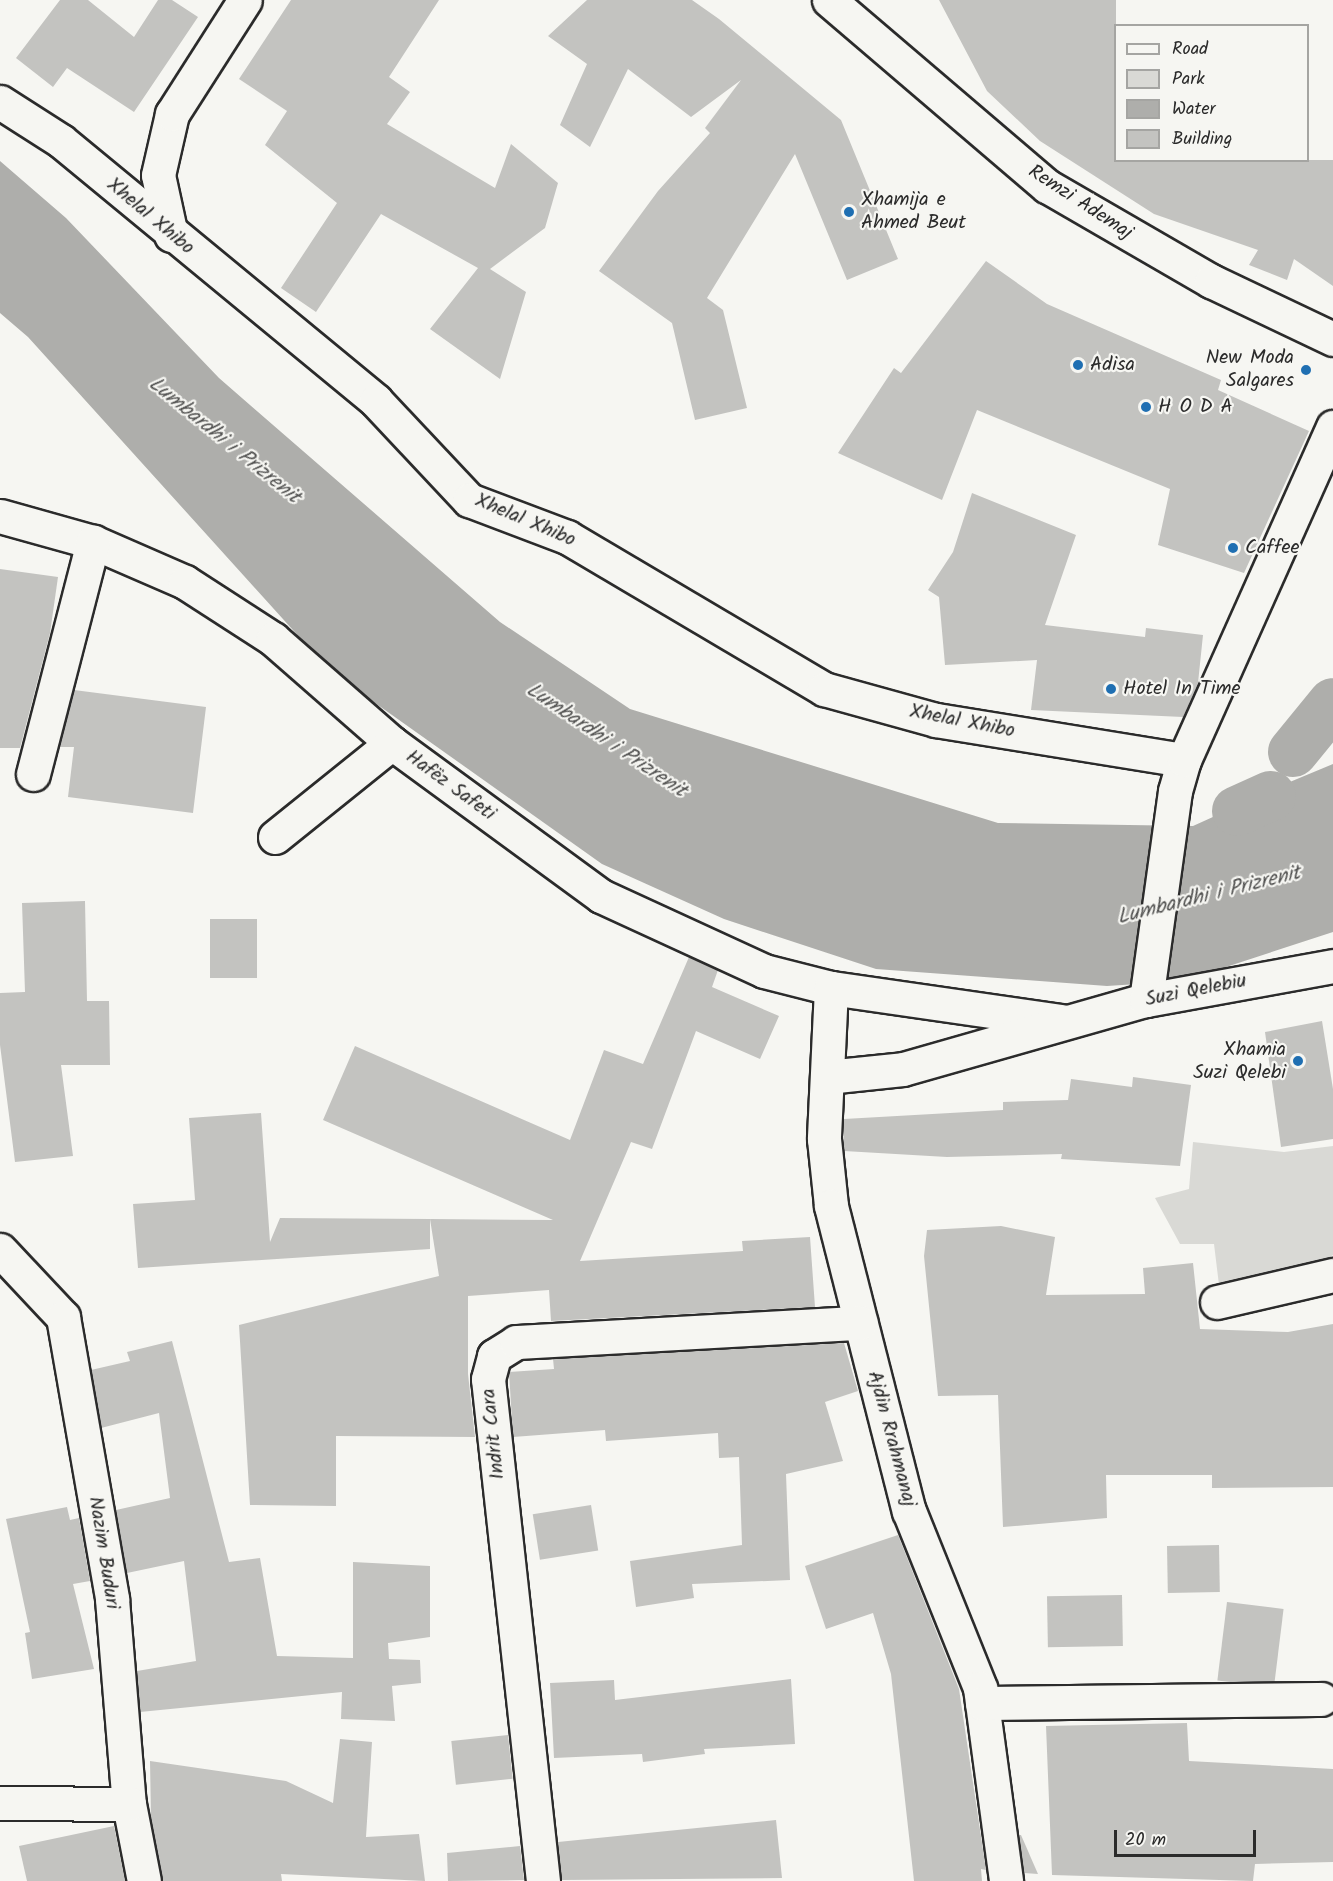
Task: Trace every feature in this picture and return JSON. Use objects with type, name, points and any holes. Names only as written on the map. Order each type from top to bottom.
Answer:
[{"type":"street","points":[[171,235],[158,175],[172,114],[245,0]]},
{"type":"street","name":"Remzi Ademaj","points":[[829,0],[1047,186],[1211,281],[1331,332]]},
{"type":"street","name":"Xhelal Xhibo","points":[[0,102],[62,141],[171,235],[376,401],[470,500],[567,537],[824,690],[936,720],[1184,760]]},
{"type":"street","points":[[1146,1000],[1147,964],[1175,790],[1184,760],[1333,427]]},
{"type":"street","name":"Hafëz Safeti","points":[[0,516],[93,542],[185,582],[273,639],[392,743],[601,896],[764,971],[831,988]]},
{"type":"street","points":[[33,774],[93,542]]},
{"type":"street","points":[[275,837],[392,743]]},
{"type":"street","name":"Suzi Qelebiu","points":[[827,1077],[903,1069],[989,1048],[1061,1021],[1146,1000],[1333,966]]},
{"type":"street","name":"Suzi Qelebiu","points":[[831,988],[1061,1021]]},
{"type":"street","name":"Ajdin Rrahmanaj","points":[[831,988],[824,1139],[831,1206],[909,1511],[982,1703],[1006,1881]]},
{"type":"street","name":"Nazim Buduri","points":[[0,1250],[63,1317],[112,1599],[129,1804],[144,1881]]},
{"type":"street","points":[[1216,1302],[1333,1275]]},
{"type":"street","name":"Indrit Cara","points":[[543,1881],[488,1379],[495,1356],[516,1342],[860,1323]]},
{"type":"street","points":[[982,1703],[1322,1699]]},
{"type":"street","points":[[0,1803],[129,1804]]},
{"type":"green space","points":[[1193,1142],[1284,1152],[1333,1146],[1333,1255],[1308,1270],[1219,1285],[1214,1244],[1180,1244],[1155,1198],[1189,1189]]},
{"type":"water","name":"Lumbardhi i Prizrenit","points":[[0,161],[66,218],[219,378],[500,622],[630,709],[998,823],[1193,826],[1235,807],[1241,819],[1281,802],[1285,784],[1333,764],[1333,932],[1183,981],[1107,986],[876,969],[724,919],[602,864],[330,671],[28,337],[0,313]]},
{"type":"building","points":[[60,0],[88,0],[134,37],[158,0],[172,0],[198,17],[134,112],[67,68],[53,87],[16,58]]},
{"type":"building","points":[[291,0],[439,0],[389,77],[410,92],[387,124],[495,188],[511,144],[558,183],[545,228],[490,269],[526,292],[500,379],[430,329],[478,268],[381,214],[316,312],[281,288],[337,203],[265,145],[287,111],[239,79]]},
{"type":"building","points":[[587,0],[692,0],[719,19],[841,120],[898,259],[847,280],[795,154],[707,298],[723,310],[747,408],[695,420],[672,323],[599,271],[658,191],[710,133],[705,128],[741,80],[691,117],[628,69],[590,147],[560,125],[587,64],[548,36]]},
{"type":"building","points":[[939,0],[1116,0],[1114,162],[1333,160],[1333,286],[1294,259],[1287,280],[1249,265],[1258,250],[1154,214],[1040,141],[987,91]]},
{"type":"building","points":[[986,261],[1047,304],[1221,380],[1218,390],[1309,431],[1244,573],[1158,545],[1170,489],[977,410],[942,500],[838,453],[894,368],[901,373]]},
{"type":"building","points":[[972,493],[1076,535],[1045,625],[1145,637],[1146,628],[1203,635],[1198,683],[1183,717],[1031,710],[1037,660],[945,665],[939,597],[928,590],[953,552]]},
{"type":"building","points":[[0,569],[58,577],[50,633],[20,748],[0,748]]},
{"type":"building","points":[[74,690],[206,707],[193,813],[68,797],[74,747],[59,747]]},
{"type":"building","points":[[85,901],[87,1001],[109,1001],[110,1065],[61,1065],[73,1156],[15,1162],[0,1045],[0,993],[25,992],[22,903]]},
{"type":"building","points":[[210,919],[257,919],[257,978],[210,978]]},
{"type":"building","points":[[689,957],[718,970],[712,987],[779,1016],[760,1059],[696,1031],[652,1149],[631,1142],[580,1261],[743,1251],[742,1241],[810,1237],[815,1307],[551,1321],[549,1290],[468,1296],[468,1374],[475,1437],[336,1436],[336,1506],[250,1505],[239,1325],[439,1276],[430,1219],[553,1220],[323,1120],[355,1046],[570,1140],[604,1050],[643,1064]]},
{"type":"building","name":"Xhamia Suzi Qelebi","points":[[1322,1021],[1333,1089],[1333,1139],[1281,1147],[1265,1032]]},
{"type":"building","points":[[1133,1077],[1191,1085],[1180,1166],[1061,1159],[1062,1154],[947,1157],[844,1151],[844,1119],[1003,1110],[1003,1102],[1068,1100],[1071,1079],[1132,1087]]},
{"type":"building","points":[[261,1113],[270,1242],[280,1218],[430,1219],[430,1249],[138,1268],[133,1204],[195,1200],[189,1118]]},
{"type":"building","points":[[1001,1226],[1055,1237],[1046,1295],[1145,1294],[1143,1268],[1193,1263],[1200,1329],[1288,1332],[1333,1324],[1333,1487],[1212,1488],[1212,1475],[1106,1475],[1107,1518],[1003,1527],[998,1395],[938,1396],[924,1256],[927,1230]]},
{"type":"building","points":[[172,1341],[229,1562],[260,1558],[277,1656],[353,1658],[353,1562],[430,1566],[430,1637],[388,1643],[389,1659],[420,1660],[421,1683],[392,1686],[395,1721],[341,1719],[342,1692],[140,1712],[137,1671],[196,1661],[184,1561],[127,1573],[116,1510],[170,1498],[159,1413],[101,1428],[91,1370],[130,1361],[127,1352]]},
{"type":"building","points":[[844,1343],[858,1391],[825,1402],[843,1461],[786,1474],[790,1580],[692,1584],[694,1598],[636,1607],[630,1561],[742,1545],[739,1457],[719,1458],[718,1433],[606,1441],[605,1430],[513,1437],[509,1372],[554,1369],[553,1359]]},
{"type":"building","points":[[591,1505],[598,1550],[540,1560],[533,1514]]},
{"type":"building","points":[[67,1507],[70,1520],[79,1518],[90,1581],[73,1584],[94,1669],[32,1679],[25,1633],[30,1632],[6,1519]]},
{"type":"building","points":[[898,1535],[959,1689],[986,1870],[981,1869],[982,1881],[914,1881],[891,1674],[873,1613],[826,1629],[805,1566]]},
{"type":"building","points":[[1219,1545],[1220,1592],[1168,1593],[1167,1546]]},
{"type":"building","points":[[1122,1595],[1123,1646],[1048,1647],[1047,1596]]},
{"type":"building","points":[[1227,1602],[1284,1609],[1274,1687],[1217,1680]]},
{"type":"building","points":[[791,1679],[795,1744],[704,1749],[705,1754],[643,1762],[642,1754],[554,1758],[550,1683],[614,1680],[615,1700]]},
{"type":"building","points":[[1187,1723],[1189,1761],[1333,1769],[1333,1862],[1255,1864],[1253,1881],[1052,1875],[1046,1726]]},
{"type":"building","points":[[508,1735],[513,1779],[456,1785],[451,1741]]},
{"type":"building","points":[[340,1739],[372,1742],[366,1837],[419,1834],[425,1881],[281,1874],[282,1881],[162,1881],[151,1818],[150,1761],[286,1781],[333,1803]]},
{"type":"building","points":[[776,1820],[782,1878],[562,1880],[558,1842]]},
{"type":"building","points":[[114,1826],[125,1881],[27,1881],[19,1846]]},
{"type":"building","points":[[1019,1835],[1021,1835],[1038,1874],[1024,1873]]},
{"type":"building","points":[[520,1846],[524,1880],[448,1881],[447,1853]]},
{"type":"waterway","points":[[1293,752],[1333,703]]},
{"type":"waterway","points":[[1237,811],[1271,796]]},
{"type":"place","name":"Xhamija e Ahmed Beut","points":[[849,212]]},
{"type":"place","name":"Adisa","points":[[1078,365]]},
{"type":"place","name":"New Moda Salgares","points":[[1306,370]]},
{"type":"place","name":"H O D A","points":[[1146,407]]},
{"type":"place","name":"Caffee","points":[[1233,548]]},
{"type":"place","name":"Hotel In Time","points":[[1111,689]]},
{"type":"place","name":"Xhamia Suzi Qelebi","points":[[1298,1061]]}]
